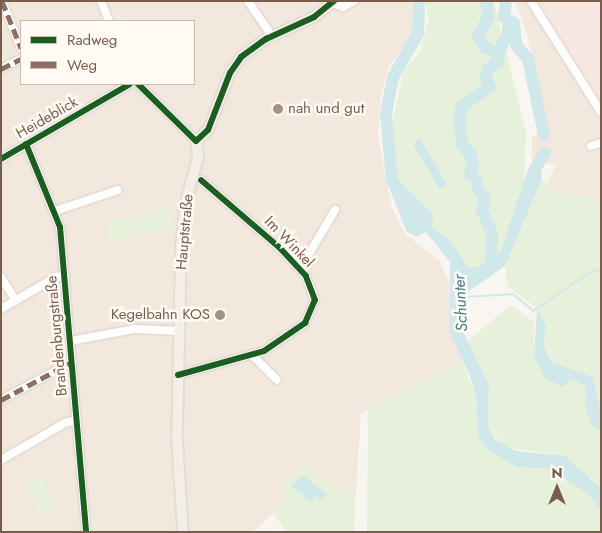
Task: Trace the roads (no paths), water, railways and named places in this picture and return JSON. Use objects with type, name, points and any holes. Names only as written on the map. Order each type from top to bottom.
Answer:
[{"type":"main road","points":[[196,142],[211,125],[236,62],[252,47],[314,18],[333,2]]},
{"type":"main road","name":"Hauptstraße","points":[[183,532],[177,472],[182,232],[187,194],[198,157],[196,142]]},
{"type":"street","points":[[2,1],[20,46]]},
{"type":"street","points":[[101,1],[109,20]]},
{"type":"street","points":[[248,1],[272,36]]},
{"type":"street","points":[[333,2],[343,7],[354,1]]},
{"type":"street","points":[[531,1],[601,112]]},
{"type":"street","points":[[1,69],[20,60]]},
{"type":"street","name":"Heideblick","points":[[1,159],[128,85]]},
{"type":"street","points":[[139,85],[196,142]]},
{"type":"street","points":[[591,146],[601,143]]},
{"type":"street","name":"Brandenburgstraße","points":[[26,144],[60,227],[86,532]]},
{"type":"street","name":"Im Winkel","points":[[178,375],[252,355],[295,331],[310,315],[315,300],[313,290],[300,269],[267,234],[201,180]]},
{"type":"street","points":[[55,211],[118,190]]},
{"type":"street","name":"Im Winkel","points":[[300,269],[335,210]]},
{"type":"street","points":[[1,309],[56,277],[65,276]]},
{"type":"street","points":[[1,277],[16,301]]},
{"type":"street","points":[[70,341],[134,329],[179,331]]},
{"type":"street","points":[[252,355],[277,380]]},
{"type":"street","points":[[1,400],[72,362]]},
{"type":"street","points":[[1,460],[65,423],[77,420]]},
{"type":"water","points":[[420,139],[447,184],[445,187],[439,188],[414,146],[415,141]]},
{"type":"water","points":[[540,162],[542,179],[505,266],[469,291],[464,309],[464,333],[489,385],[488,427],[496,440],[516,451],[565,456],[601,488],[601,511],[589,495],[552,469],[517,467],[486,449],[478,436],[476,397],[470,376],[449,332],[450,262],[426,232],[417,237],[406,231],[386,179],[391,173],[433,215],[432,227],[452,242],[469,269],[491,262],[501,250],[525,178]]},
{"type":"water","points":[[537,308],[546,326],[544,346],[550,361],[593,377],[601,412],[601,432],[591,425],[585,407],[586,387],[573,379],[562,387],[544,377],[534,356]]},
{"type":"water","points":[[303,475],[326,494],[324,499],[313,496],[313,502],[291,486]]},
{"type":"waterway","name":"Schunter","points":[[398,188],[392,181],[386,113],[393,77],[418,34],[419,1]]},
{"type":"waterway","points":[[486,1],[489,16],[478,36],[484,47],[497,53],[498,61],[488,69],[486,78],[490,87],[462,106],[459,119],[462,145],[470,153],[473,164],[470,175],[476,180],[478,189],[485,198],[482,210],[492,234],[491,262]]},
{"type":"waterway","points":[[506,1],[504,17],[514,23],[516,45],[528,59],[544,135]]},
{"type":"waterway","points":[[498,55],[508,33],[509,20]]},
{"type":"waterway","points":[[532,175],[545,152]]},
{"type":"waterway","points":[[465,297],[513,294],[533,311],[592,271],[601,270]]},
{"type":"place","name":"nah und gut","points":[[278,109]]},
{"type":"place","name":"Kegelbahn KOS","points":[[220,315]]}]
